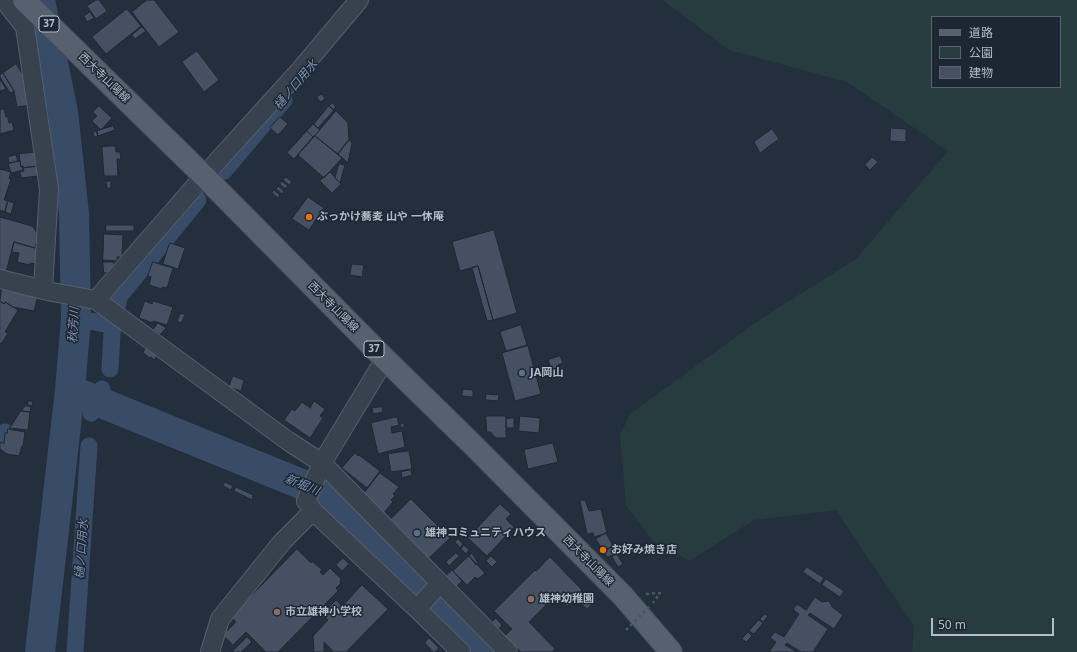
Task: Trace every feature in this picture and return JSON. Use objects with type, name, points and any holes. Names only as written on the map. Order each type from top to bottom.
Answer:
[{"type":"main road","name":"西大寺山陽線","points":[[24,0],[204,176],[384,359],[474,446],[623,596],[671,652]]},
{"type":"street","points":[[4,0],[25,27],[49,189],[48,291]]},
{"type":"street","points":[[93,299],[302,69],[359,0]]},
{"type":"street","points":[[0,279],[48,291],[93,299],[288,441],[320,466],[438,586],[508,652]]},
{"type":"street","points":[[210,652],[220,618],[310,506],[320,466],[384,359]]},
{"type":"street","points":[[310,506],[420,606],[461,652]]},
{"type":"street","points":[[420,606],[438,586]]},
{"type":"path","points":[[626,630],[651,605]]},
{"type":"green space","points":[[663,0],[1077,0],[1077,652],[912,652],[914,626],[836,510],[754,520],[689,561],[652,540],[626,505],[620,435],[630,414],[762,318],[856,259],[948,151],[847,82],[729,50]]},
{"type":"building","points":[[96,0],[99,0],[107,11],[96,19],[87,6]]},
{"type":"building","points":[[147,0],[154,0],[179,32],[159,47],[132,12]]},
{"type":"building","points":[[127,9],[141,26],[106,54],[92,37]]},
{"type":"building","points":[[90,12],[94,18],[87,22],[84,16]]},
{"type":"building","points":[[142,27],[146,31],[135,39],[132,35]]},
{"type":"building","points":[[197,51],[219,80],[204,92],[182,62]]},
{"type":"building","points":[[16,64],[27,81],[31,105],[17,107],[14,91],[3,73]]},
{"type":"building","points":[[3,73],[14,91],[10,93],[0,77]]},
{"type":"building","points":[[0,79],[6,89],[0,91]]},
{"type":"building","points":[[322,94],[325,99],[320,102],[317,97]]},
{"type":"building","points":[[332,103],[336,107],[333,110],[329,106]]},
{"type":"building","points":[[99,106],[112,118],[101,130],[92,121],[97,116],[93,112]]},
{"type":"building","points":[[329,106],[334,110],[318,128],[314,124]]},
{"type":"building","points":[[4,109],[9,123],[12,122],[14,130],[0,134],[0,110]]},
{"type":"building","points":[[336,111],[348,123],[349,140],[338,154],[315,136]]},
{"type":"building","points":[[280,117],[288,124],[278,135],[270,128]]},
{"type":"building","points":[[313,124],[320,130],[313,137],[307,131]]},
{"type":"building","points":[[113,126],[115,130],[98,136],[97,131]]},
{"type":"building","points":[[891,128],[906,129],[906,142],[890,141]]},
{"type":"building","points":[[772,129],[779,139],[760,153],[754,142]]},
{"type":"building","points":[[96,131],[98,136],[94,137],[93,133]]},
{"type":"building","points":[[307,131],[313,137],[294,159],[287,153]]},
{"type":"building","points":[[315,136],[342,158],[324,178],[298,155]]},
{"type":"building","points":[[349,140],[352,143],[348,163],[338,154]]},
{"type":"building","points":[[115,146],[116,152],[120,152],[121,159],[117,159],[118,176],[104,176],[102,147]]},
{"type":"building","points":[[39,152],[40,166],[21,167],[19,154]]},
{"type":"building","points":[[16,155],[18,161],[9,163],[8,157]]},
{"type":"building","points":[[872,157],[878,162],[870,170],[865,165]]},
{"type":"building","points":[[20,161],[21,167],[23,166],[23,170],[11,173],[8,164]]},
{"type":"building","points":[[339,164],[345,165],[340,183],[335,178]]},
{"type":"building","points":[[40,166],[38,176],[21,178],[20,171],[24,171],[23,168]]},
{"type":"building","points":[[0,169],[11,172],[9,178],[11,179],[4,200],[8,201],[5,212],[0,210]]},
{"type":"building","points":[[330,172],[341,184],[332,193],[320,181]]},
{"type":"building","points":[[286,177],[292,182],[289,185],[283,180]]},
{"type":"building","points":[[111,181],[111,188],[107,188],[106,182]]},
{"type":"building","points":[[282,181],[288,186],[285,189],[280,184]]},
{"type":"building","points":[[278,186],[284,191],[282,194],[276,189]]},
{"type":"building","points":[[274,190],[280,195],[278,198],[272,193]]},
{"type":"building","points":[[308,197],[324,208],[309,230],[292,219]]},
{"type":"building","points":[[8,201],[14,203],[11,214],[5,212]]},
{"type":"building","points":[[0,217],[32,226],[38,234],[35,248],[14,242],[6,272],[0,271]]},
{"type":"building","points":[[106,225],[134,225],[134,231],[106,231]]},
{"type":"building","points":[[494,230],[517,313],[493,320],[478,266],[460,271],[452,242]]},
{"type":"building","points":[[104,234],[123,235],[122,257],[117,257],[117,261],[103,260]]},
{"type":"building","points":[[14,242],[35,248],[36,244],[39,245],[38,264],[30,263],[30,265],[17,262],[19,253],[12,252]]},
{"type":"building","points":[[170,243],[185,248],[178,269],[163,264]]},
{"type":"building","points":[[103,262],[114,262],[114,272],[104,273]]},
{"type":"building","points":[[153,262],[173,268],[167,288],[162,287],[162,289],[149,285],[151,277],[148,276]]},
{"type":"building","points":[[352,264],[364,265],[362,277],[350,275]]},
{"type":"building","points":[[478,266],[493,320],[487,321],[472,268]]},
{"type":"building","points":[[2,288],[38,295],[34,311],[13,307],[5,302],[4,304],[0,301]]},
{"type":"building","points":[[0,301],[4,304],[5,302],[18,310],[5,332],[8,333],[1,344],[0,343]]},
{"type":"building","points":[[145,301],[152,304],[153,301],[173,307],[167,325],[153,321],[153,323],[139,318]]},
{"type":"building","points":[[181,313],[185,315],[181,323],[177,321]]},
{"type":"building","points":[[158,323],[166,328],[160,335],[153,330]]},
{"type":"building","points":[[521,325],[527,345],[506,351],[500,332]]},
{"type":"building","name":"JA岡山","points":[[528,346],[541,394],[515,401],[502,353]]},
{"type":"building","points":[[146,347],[157,356],[154,360],[143,353]]},
{"type":"building","points":[[560,356],[563,363],[558,365],[559,367],[552,370],[548,360]]},
{"type":"building","points":[[233,376],[244,380],[241,391],[229,387]]},
{"type":"building","points":[[463,389],[473,390],[473,397],[462,396]]},
{"type":"building","points":[[486,394],[499,395],[498,401],[486,400]]},
{"type":"building","points":[[28,401],[33,401],[32,406],[28,405]]},
{"type":"building","points":[[314,401],[325,409],[320,416],[323,418],[310,438],[284,420],[292,409],[295,411],[302,402],[310,408]]},
{"type":"building","points":[[25,406],[31,406],[30,412],[22,411]]},
{"type":"building","points":[[382,407],[383,412],[373,414],[372,408]]},
{"type":"building","points":[[21,411],[30,412],[28,430],[10,428]]},
{"type":"building","points":[[486,416],[506,416],[506,438],[496,438],[491,432],[487,432]]},
{"type":"building","points":[[520,416],[540,418],[539,433],[519,431]]},
{"type":"building","points":[[397,417],[399,425],[391,427],[392,433],[402,431],[405,447],[378,454],[371,423]]},
{"type":"building","points":[[514,418],[514,428],[506,428],[506,419]]},
{"type":"building","points":[[404,423],[404,427],[401,428],[400,424]]},
{"type":"building","points":[[8,429],[25,432],[23,446],[19,456],[7,454],[0,449],[0,443],[1,442],[4,444],[5,433],[7,433]]},
{"type":"building","points":[[553,443],[558,462],[528,469],[524,450]]},
{"type":"building","points":[[409,451],[412,469],[391,472],[388,454]]},
{"type":"building","points":[[355,453],[380,471],[367,488],[342,468]]},
{"type":"building","points":[[411,470],[412,475],[402,478],[401,472]]},
{"type":"building","points":[[380,473],[399,487],[393,494],[395,496],[391,500],[393,502],[383,514],[362,496]]},
{"type":"building","points":[[225,482],[233,486],[231,490],[223,486]]},
{"type":"building","points":[[236,487],[253,495],[252,500],[234,491]]},
{"type":"building","points":[[411,499],[450,538],[427,560],[389,521]]},
{"type":"building","points":[[585,500],[589,511],[601,509],[607,533],[594,537],[593,533],[587,534],[580,501]]},
{"type":"building","points":[[500,504],[511,514],[506,519],[514,527],[487,556],[468,538]]},
{"type":"building","points":[[606,533],[613,546],[603,551],[596,539]]},
{"type":"building","points":[[458,539],[463,544],[460,548],[455,542]]},
{"type":"building","points":[[464,545],[469,550],[466,554],[461,549]]},
{"type":"building","points":[[612,547],[615,554],[608,557],[603,552]]},
{"type":"building","points":[[297,549],[311,563],[312,561],[322,570],[320,572],[323,575],[330,568],[341,579],[340,584],[336,588],[338,591],[278,652],[266,652],[246,632],[233,645],[223,635],[236,622],[231,617]]},
{"type":"building","points":[[456,553],[459,556],[449,566],[446,562]]},
{"type":"building","points":[[472,553],[478,563],[476,565],[469,556]]},
{"type":"building","points":[[617,554],[623,564],[618,567],[612,557]]},
{"type":"building","points":[[469,556],[485,573],[478,579],[475,577],[467,585],[453,571]]},
{"type":"building","points":[[491,556],[497,562],[492,567],[486,561]]},
{"type":"building","points":[[550,557],[582,590],[567,606],[556,595],[529,622],[555,649],[552,652],[521,652],[505,636],[512,629],[494,611]]},
{"type":"building","points":[[343,558],[349,564],[342,571],[336,565]]},
{"type":"building","points":[[807,567],[824,578],[820,584],[803,572]]},
{"type":"building","points":[[452,570],[462,581],[454,589],[443,579]]},
{"type":"building","points":[[826,579],[844,591],[840,597],[822,585]]},
{"type":"building","name":"市立雄神小学校","points":[[362,585],[388,609],[346,652],[334,652],[324,642],[324,652],[314,652],[313,636],[328,620],[322,614],[336,600],[342,606]]},
{"type":"building","points":[[584,597],[592,604],[587,609],[579,602]]},
{"type":"building","points":[[815,597],[822,602],[830,602],[832,607],[843,615],[834,629],[810,613],[808,615],[828,629],[813,652],[801,652],[787,643],[785,645],[797,652],[769,652],[776,642],[770,638],[775,632],[784,637],[799,614],[793,610],[797,604],[806,610]]},
{"type":"building","points":[[765,614],[768,616],[763,622],[760,619]]},
{"type":"building","points":[[496,618],[502,625],[499,629],[492,622]]},
{"type":"building","points":[[759,620],[763,623],[754,634],[749,631]]},
{"type":"building","points":[[748,632],[752,636],[746,642],[742,639]]},
{"type":"building","points":[[247,637],[252,642],[241,652],[232,652]]},
{"type":"building","points":[[429,638],[439,648],[435,652],[433,652],[425,643]]},
{"type":"waterway","name":"秋芳川","points":[[40,0],[63,112],[74,214],[76,319],[70,390],[40,652]]},
{"type":"waterway","name":"樋ノ口用水","points":[[224,171],[284,100]]},
{"type":"waterway","name":"樋ノ口用水","points":[[110,369],[112,333],[119,297],[198,200]]},
{"type":"waterway","points":[[76,319],[113,325]]},
{"type":"waterway","name":"樋ノ口用水","points":[[91,413],[102,389]]},
{"type":"waterway","name":"新堀川","points":[[70,390],[328,495],[486,652]]},
{"type":"waterway","points":[[0,437],[5,432]]},
{"type":"waterway","name":"樋ノ口用水","points":[[75,652],[89,446]]},
{"type":"place","name":"ぶっかけ蕎麦 山や 一休庵","points":[[309,217]]},
{"type":"place","name":"JA岡山","points":[[522,373]]},
{"type":"place","name":"雄神コミュニティハウス","points":[[417,533]]},
{"type":"place","name":"お好み焼き店","points":[[603,550]]},
{"type":"place","name":"雄神幼稚園","points":[[531,599]]},
{"type":"place","name":"市立雄神小学校","points":[[277,612]]}]
